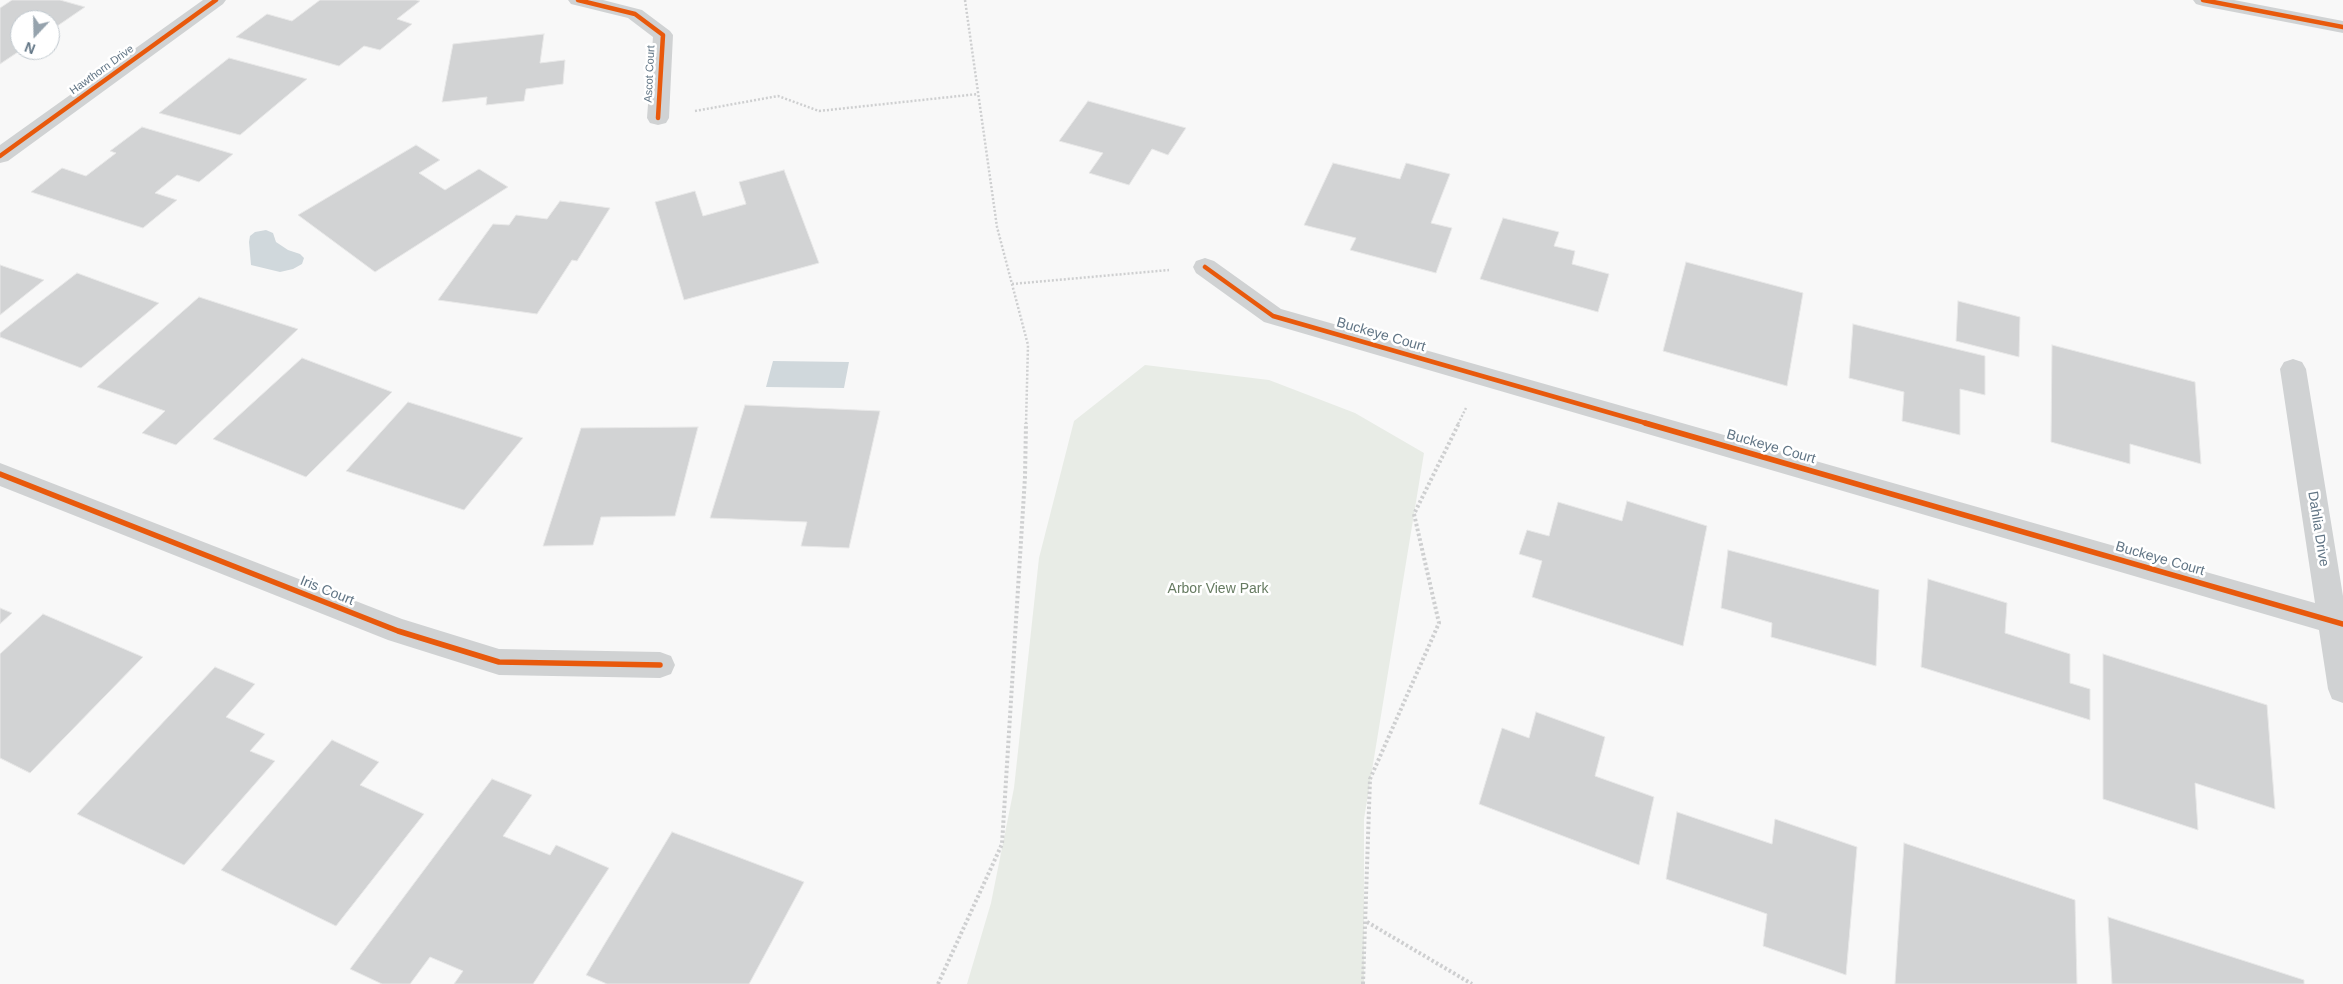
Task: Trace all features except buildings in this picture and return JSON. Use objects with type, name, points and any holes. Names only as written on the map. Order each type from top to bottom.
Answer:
[{"type":"street","name":"Hawthorn Drive","points":[[0,156],[216,0]]},
{"type":"street","name":"Ascot Court","points":[[578,0],[635,14],[663,35],[658,118]]},
{"type":"street","points":[[2203,0],[2343,27]]},
{"type":"street","name":"Buckeye Court","points":[[1205,267],[1273,316],[2338,622]]},
{"type":"street","name":"Dahlia Drive","points":[[2293,369],[2338,622],[2343,689]]},
{"type":"street","name":"Iris Court","points":[[0,474],[398,631],[499,662],[660,664]]},
{"type":"path","points":[[938,984],[1002,844],[1025,477],[1028,345],[997,227],[964,0]]},
{"type":"path","points":[[658,118],[778,96],[819,111],[978,94]]},
{"type":"path","points":[[1012,284],[1205,267]]},
{"type":"path","points":[[1363,984],[1367,922],[1370,779],[1439,622],[1414,514],[1481,376]]},
{"type":"path","points":[[1367,922],[1472,984]]},
{"type":"green space","name":"Arbor View Park","points":[[1145,365],[1269,380],[1355,413],[1424,453],[1364,819],[1364,984],[967,984],[991,903],[1014,788],[1039,558],[1074,421]]},
{"type":"shaded area","points":[[266,230],[273,233],[276,242],[288,250],[300,254],[304,258],[302,264],[293,269],[280,272],[251,265],[250,236],[255,232]]},
{"type":"shaded area","points":[[773,361],[849,362],[844,388],[766,387]]},
{"type":"cycle path","points":[[0,156],[216,0]]},
{"type":"cycle path","points":[[578,0],[635,14],[663,35],[658,118]]},
{"type":"cycle path","points":[[2203,0],[2343,27]]},
{"type":"cycle path","points":[[1205,267],[1273,316],[2343,624]]},
{"type":"cycle path","points":[[0,474],[398,631],[499,662],[660,665]]}]
